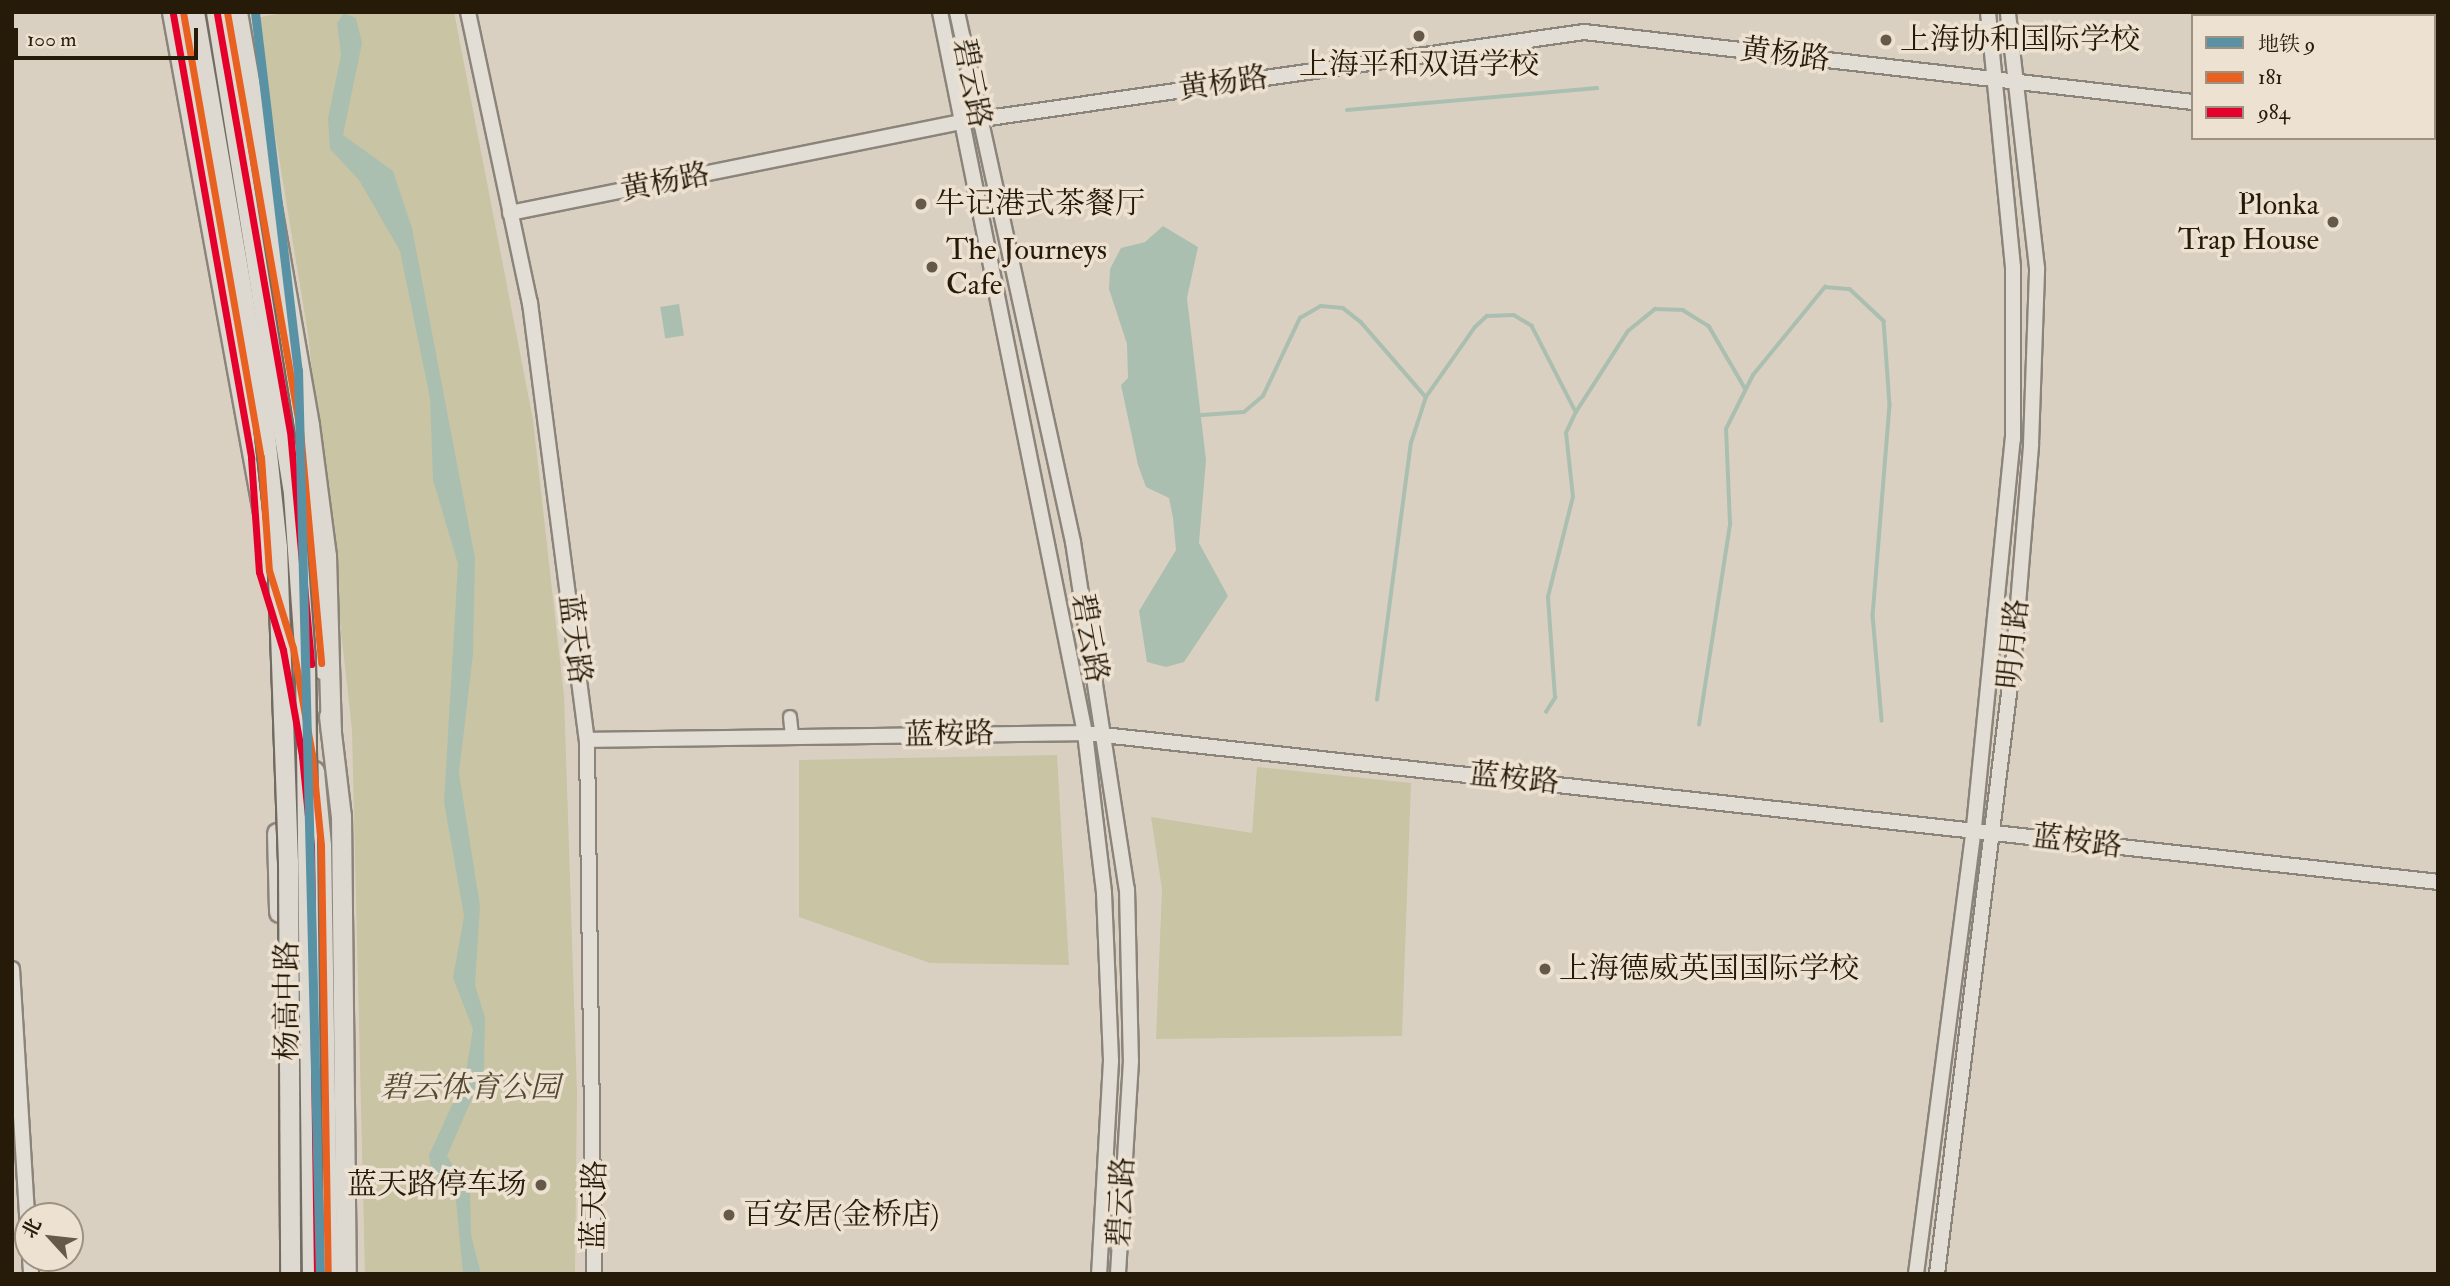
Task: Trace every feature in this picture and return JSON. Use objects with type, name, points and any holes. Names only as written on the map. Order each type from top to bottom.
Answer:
[{"type":"main road","points":[[172,12],[265,523]]},
{"type":"main road","name":"杨高中路","points":[[183,12],[261,457],[269,570],[293,648],[321,845],[328,1274]]},
{"type":"main road","name":"杨高中路","points":[[194,12],[263,416],[277,547],[288,862],[290,1274]]},
{"type":"main road","name":"杨高中路","points":[[216,12],[293,494],[306,675],[312,1274]]},
{"type":"main road","name":"杨高中路","points":[[228,12],[300,430],[341,817],[345,1274]]},
{"type":"main road","points":[[237,12],[326,556],[331,731]]},
{"type":"main road","points":[[269,570],[282,1274]]},
{"type":"street","name":"蓝天路","points":[[468,12],[530,303],[587,740],[594,1274]]},
{"type":"street","name":"碧云路","points":[[940,12],[1085,733],[1104,893],[1111,1061],[1098,1274]]},
{"type":"street","name":"碧云路","points":[[957,12],[978,120],[1073,542],[1105,735],[1127,915],[1130,1061],[1118,1274]]},
{"type":"street","name":"明月路","points":[[1916,1274],[1974,827],[2013,439],[2013,267],[1998,79],[1988,12]]},
{"type":"street","name":"明月路","points":[[1937,1274],[1993,832],[2031,444],[2037,268],[2020,82],[2008,12]]},
{"type":"street","name":"黄杨路","points":[[510,213],[961,122],[1584,32],[2191,102]]},
{"type":"street","points":[[790,717],[792,737]]},
{"type":"street","name":"蓝桉路","points":[[587,740],[1085,733],[1974,827],[1993,832],[2438,882]]},
{"type":"street","points":[[12,969],[26,1202]]},
{"type":"green space","name":"碧云体育公园","points":[[288,12],[454,12],[533,420],[564,696],[577,1092],[575,1274],[365,1274],[352,730],[308,334],[256,18]]},
{"type":"green space","points":[[1057,755],[1069,965],[930,963],[799,917],[799,760]]},
{"type":"green space","points":[[1257,767],[1411,783],[1402,1036],[1156,1039],[1162,889],[1151,817],[1252,833]]},
{"type":"shaded area","points":[[344,13],[356,18],[362,43],[343,135],[393,171],[412,228],[475,558],[473,654],[459,773],[480,906],[475,985],[485,1018],[484,1071],[447,1156],[470,1191],[471,1235],[481,1274],[463,1274],[456,1201],[431,1169],[429,1155],[465,1077],[473,1029],[453,978],[464,916],[444,802],[458,564],[433,480],[430,398],[400,251],[359,180],[330,149],[328,119],[341,55],[337,23]]},
{"type":"shaded area","points":[[1163,226],[1198,247],[1187,298],[1206,460],[1199,543],[1228,596],[1184,662],[1166,667],[1147,662],[1139,611],[1176,550],[1173,518],[1169,498],[1146,487],[1138,465],[1121,385],[1128,378],[1127,344],[1109,289],[1110,269],[1121,248],[1145,242]]},
{"type":"shaded area","points":[[679,304],[684,336],[665,339],[660,307]]},
{"type":"waterway","points":[[1347,110],[1597,88]]},
{"type":"waterway","points":[[1699,725],[1730,524],[1726,429],[1753,375],[1825,287],[1850,289],[1884,321],[1890,405],[1873,615],[1882,721]]},
{"type":"waterway","points":[[1202,415],[1244,412],[1263,396],[1300,318],[1321,306],[1343,308],[1361,322],[1426,397]]},
{"type":"waterway","points":[[1546,712],[1555,698],[1548,597],[1573,497],[1566,433],[1576,412],[1628,331],[1655,309],[1683,310],[1709,326],[1745,388]]},
{"type":"waterway","points":[[1377,700],[1411,443],[1426,397],[1475,327],[1487,316],[1514,315],[1532,326],[1576,412]]},
{"type":"metro line","name":"9","points":[[255,12],[298,370],[320,1274]]},
{"type":"transit line","name":"181","points":[[183,12],[261,457],[269,570],[293,648],[312,755],[321,845],[328,1274]]},
{"type":"transit line","name":"181","points":[[227,12],[300,430],[321,663]]},
{"type":"transit line","name":"984","points":[[173,14],[251,458],[259,572],[283,650],[302,756],[311,846],[317,1274]]},
{"type":"transit line","name":"984","points":[[217,14],[290,431],[311,664]]},
{"type":"place","name":"上海平和双语学校","points":[[1419,36]]},
{"type":"place","name":"上海协和国际学校","points":[[1886,40]]},
{"type":"place","name":"牛记港式茶餐厅","points":[[921,204]]},
{"type":"place","name":"Plonka Trap House","points":[[2333,222]]},
{"type":"place","name":"The Journeys Cafe","points":[[932,267]]},
{"type":"place","name":"上海德威英国国际学校","points":[[1545,969]]},
{"type":"place","name":"蓝天路停车场","points":[[541,1185]]},
{"type":"place","name":"百安居(金桥店)","points":[[729,1215]]}]
